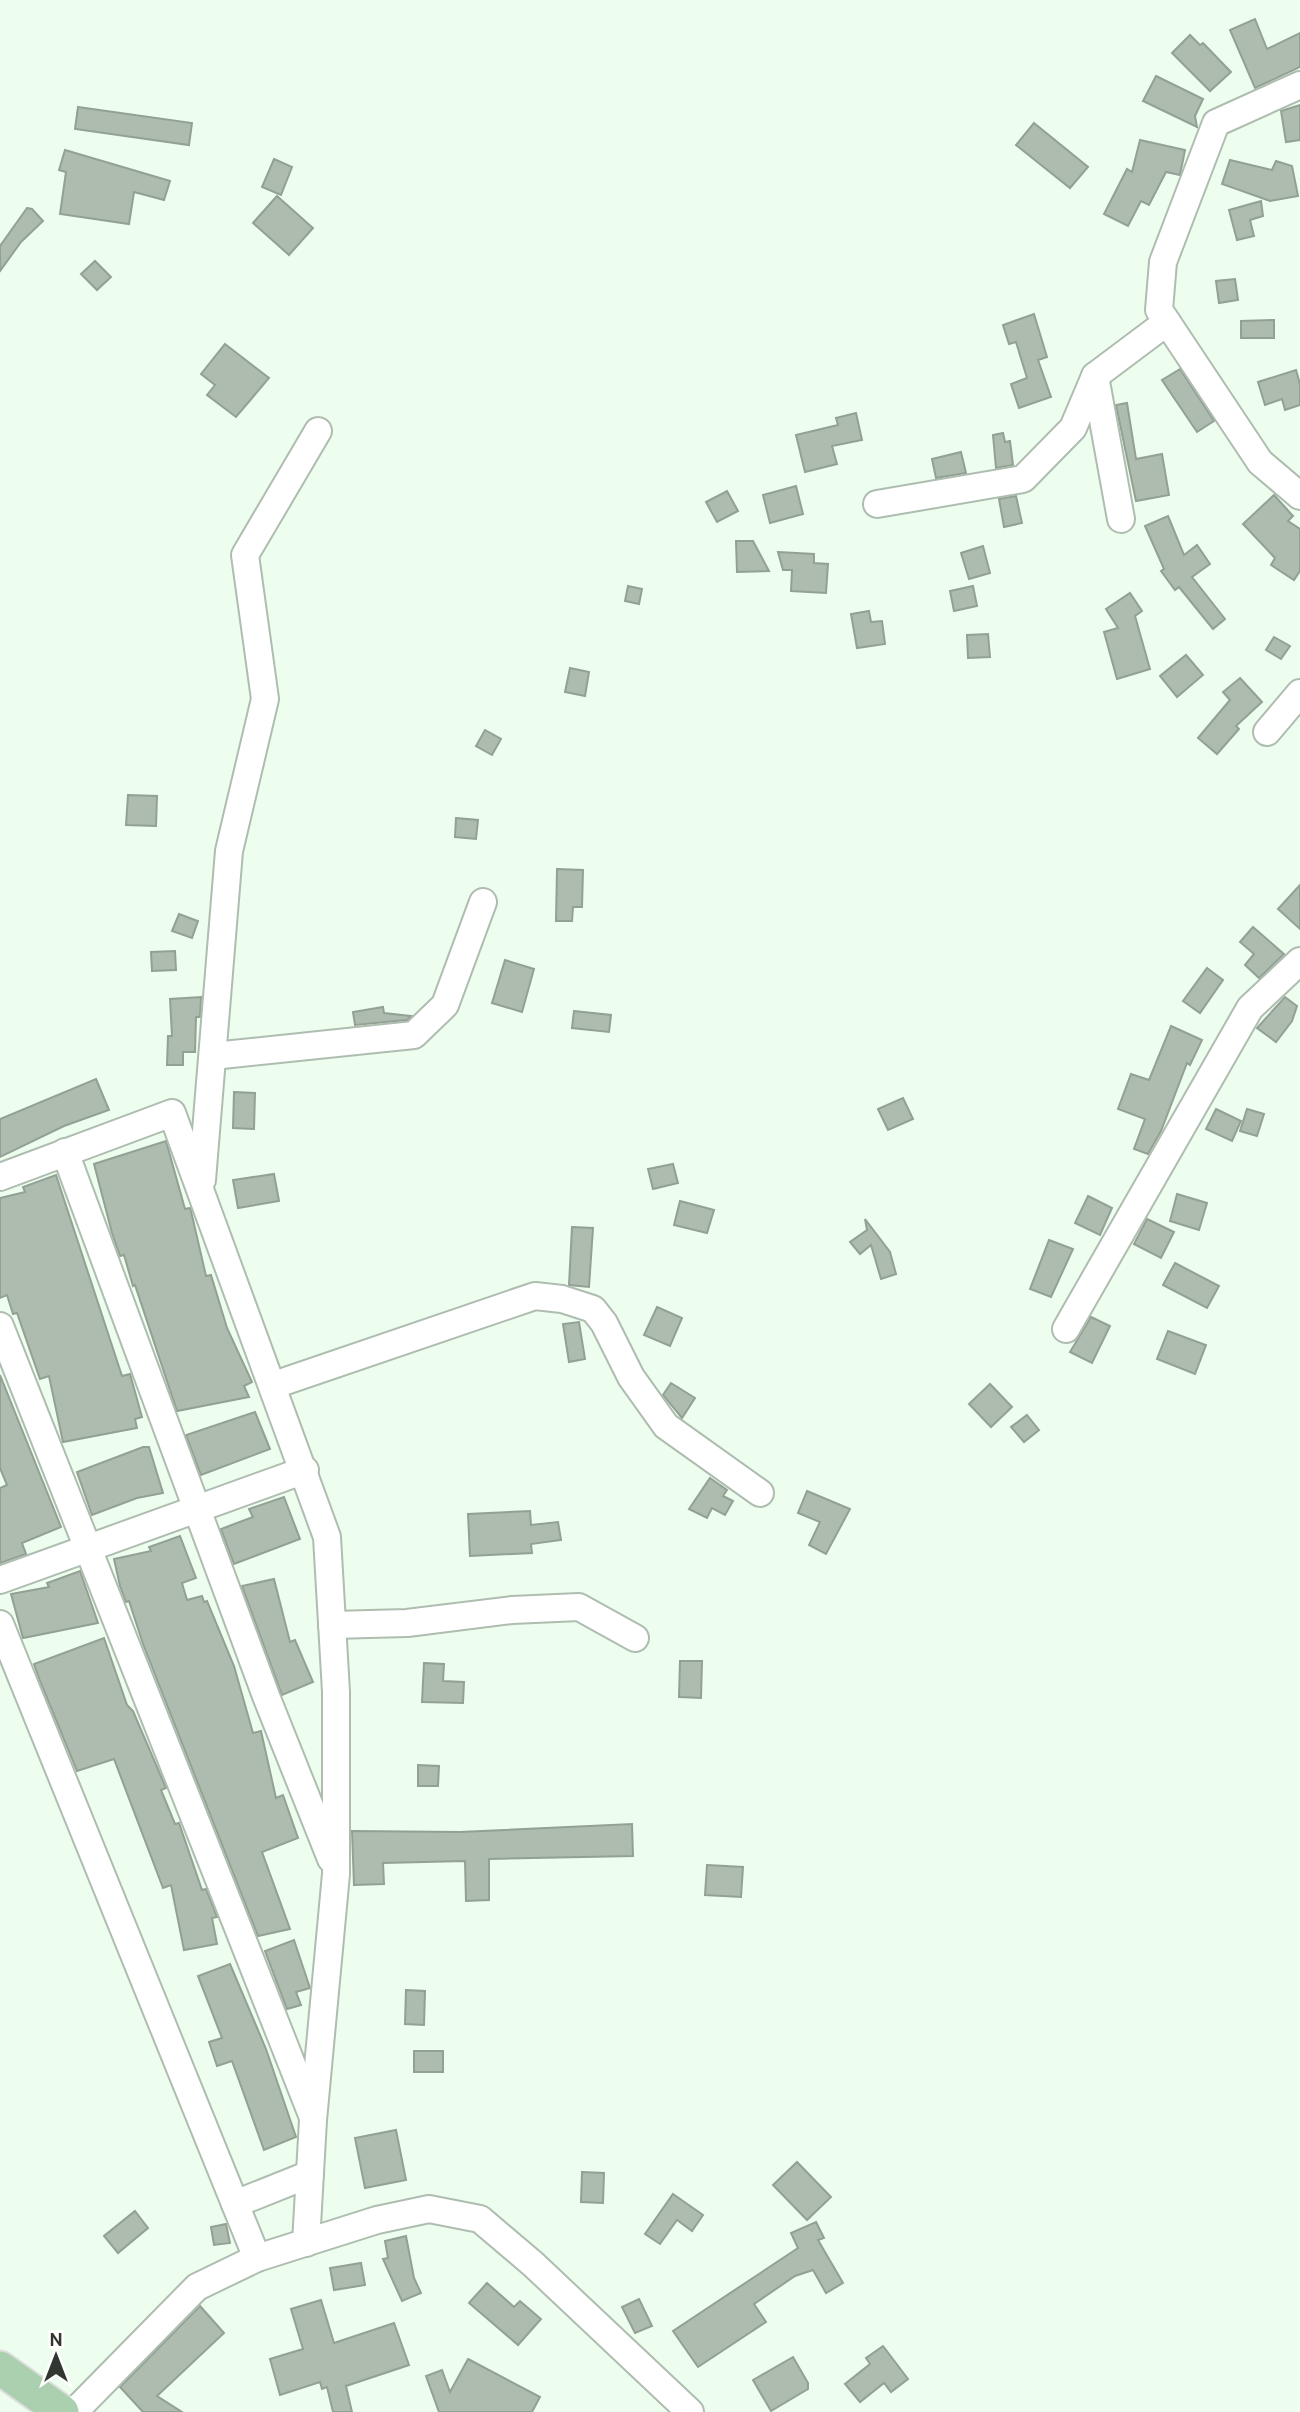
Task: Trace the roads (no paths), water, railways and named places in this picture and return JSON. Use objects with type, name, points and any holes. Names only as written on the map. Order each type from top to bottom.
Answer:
[{"type":"main road","points":[[0,2370],[23,2412]]},
{"type":"main road","points":[[0,2370],[62,2412]]},
{"type":"street","points":[[1300,85],[1216,123],[1163,262],[1159,310],[1260,461],[1300,496]]},
{"type":"street","points":[[877,504],[1023,479],[1073,428],[1094,376],[1167,322]]},
{"type":"street","points":[[1094,376],[1121,519]]},
{"type":"street","points":[[201,1187],[229,851],[265,699],[245,555],[318,431]]},
{"type":"street","points":[[1267,732],[1300,693]]},
{"type":"street","points":[[213,1056],[414,1035],[445,1005],[483,902]]},
{"type":"street","points":[[1066,1329],[1250,1008],[1300,961]]},
{"type":"street","points":[[0,1177],[172,1113],[274,1385],[327,1536],[336,1692],[337,1874],[313,2120],[306,2243]]},
{"type":"street","points":[[65,1152],[266,1696],[337,1874]]},
{"type":"street","points":[[274,1385],[535,1296],[562,1299],[593,1309],[604,1323],[631,1377],[666,1426],[760,1493]]},
{"type":"street","points":[[0,1326],[313,2120]]},
{"type":"street","points":[[0,1580],[305,1470]]},
{"type":"street","points":[[332,1625],[407,1623],[512,1610],[579,1607],[635,1638]]},
{"type":"street","points":[[0,1624],[8,1658],[257,2258]]},
{"type":"street","points":[[235,2204],[310,2175]]},
{"type":"street","points":[[75,2412],[197,2287],[257,2258],[377,2220],[429,2209],[480,2219],[533,2264],[690,2412]]}]
